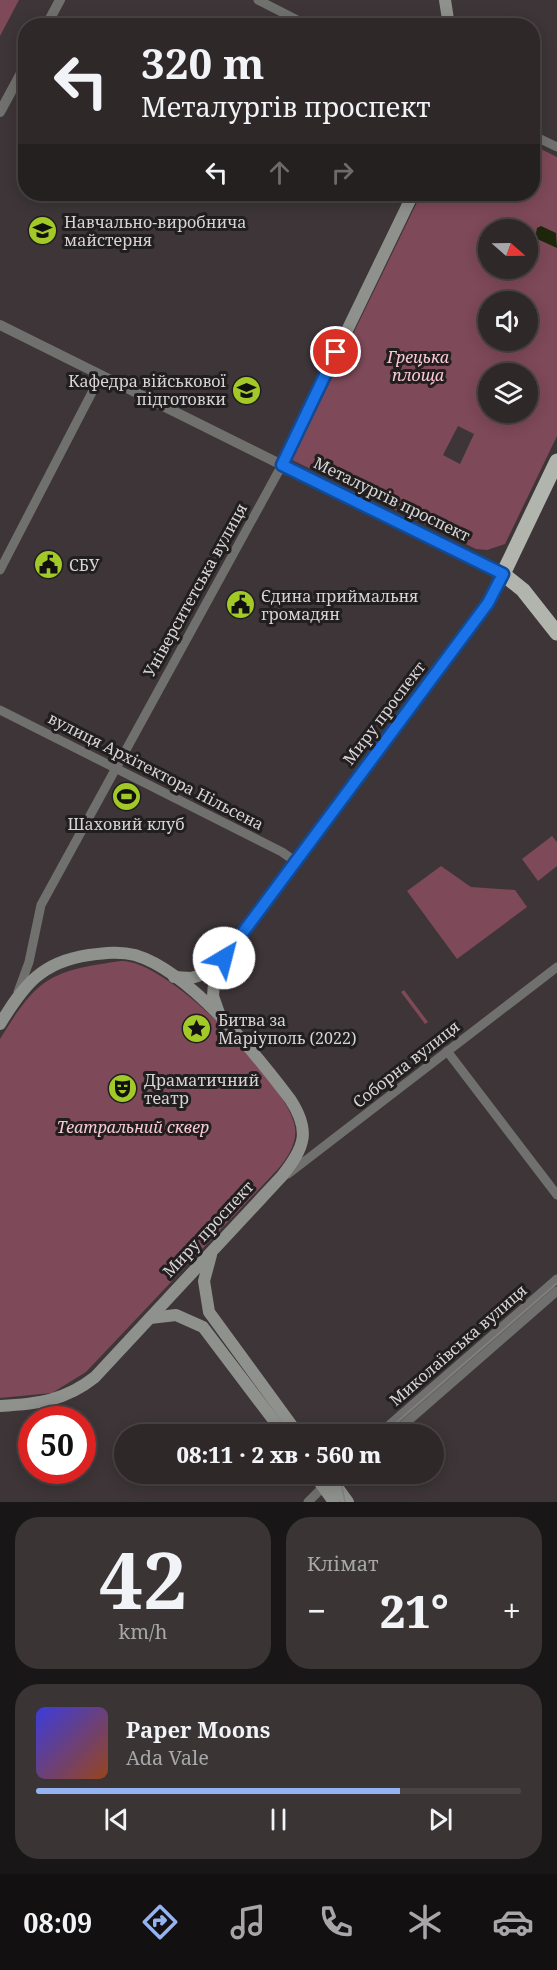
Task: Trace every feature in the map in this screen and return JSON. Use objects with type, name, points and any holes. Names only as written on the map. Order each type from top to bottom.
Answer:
[{"type":"highway","name":"Миру проспект","points":[[503,574],[557,461]]},
{"type":"highway","name":"Металургів проспект","points":[[503,574],[523,590],[557,633]]},
{"type":"main road","points":[[445,0],[448,18]]},
{"type":"main road","name":"Університетська вулиця","points":[[282,465],[410,201]]},
{"type":"main road","name":"Металургів проспект","points":[[282,465],[503,574]]},
{"type":"main road","name":"Миру проспект","points":[[219,1013],[213,996],[215,971],[488,603],[503,574]]},
{"type":"main road","name":"Миру проспект","points":[[0,1024],[22,990],[41,972],[64,960],[88,955],[134,955],[173,976],[219,1013],[281,1088],[302,1119],[302,1146],[291,1165],[84,1386],[42,1404],[0,1406]]},
{"type":"main road","points":[[173,976],[191,978],[215,971]]},
{"type":"main road","points":[[216,1246],[207,1263],[204,1281],[209,1312],[291,1424]]},
{"type":"main road","points":[[150,1318],[176,1315],[203,1328],[276,1424]]},
{"type":"main road","points":[[331,1484],[334,1502]]},
{"type":"main road","points":[[334,1484],[348,1502]]},
{"type":"street","points":[[50,18],[60,0]]},
{"type":"street","points":[[258,0],[293,18]]},
{"type":"street","points":[[0,112],[4,95],[18,75]]},
{"type":"street","points":[[540,139],[557,147]]},
{"type":"street","name":"Металургів проспект","points":[[0,325],[282,465]]},
{"type":"street","points":[[0,570],[101,375]]},
{"type":"street","name":"Університетська вулиця","points":[[13,1003],[29,963],[41,905],[282,465]]},
{"type":"street","name":"вулиця Архітектора Нільсена","points":[[0,710],[282,852],[296,862]]},
{"type":"street","name":"Соборна вулиця","points":[[273,1185],[557,967]]},
{"type":"street","points":[[447,1051],[557,1195]]},
{"type":"street","name":"Миколаївська вулиця","points":[[390,1424],[557,1279]]},
{"type":"street","name":"Миколаївська вулиця","points":[[404,1424],[557,1291]]},
{"type":"street","points":[[308,1502],[325,1484]]},
{"type":"green space","points":[[0,0],[19,0],[0,36]]},
{"type":"green space","name":"Грецька площа","points":[[540,148],[557,157],[557,436],[505,544],[487,550],[476,549],[292,460],[418,201],[540,201]],"holes":[[[458,426],[474,434],[460,464],[443,455]]]},
{"type":"green space","points":[[552,836],[557,842],[557,866],[538,881],[522,859]]},
{"type":"green space","points":[[441,866],[471,887],[515,890],[527,907],[457,959],[407,891]]},
{"type":"green space","name":"Театральний сквер","points":[[121,961],[141,966],[166,979],[221,1025],[247,1052],[285,1103],[294,1123],[294,1142],[278,1169],[86,1372],[52,1393],[0,1398],[0,1039],[25,1002],[48,980],[77,969]]},
{"type":"green space","points":[[404,990],[428,1022],[425,1024],[401,992]]},
{"type":"shaded area","points":[[541,226],[556,233],[557,248],[538,239],[538,228]]},
{"type":"tram line","points":[[395,1424],[557,1283]]},
{"type":"tram line","points":[[343,1484],[345,1502]]},
{"type":"place","name":"Навчально-виробнича майстерня","points":[[43,231]]},
{"type":"place","name":"Кафедра військової підготовки","points":[[247,390]]},
{"type":"place","name":"СБУ","points":[[48,565]]},
{"type":"place","name":"Єдина приймальня громадян","points":[[240,605]]},
{"type":"place","name":"Шаховий клуб","points":[[126,796]]},
{"type":"place","name":"Битва за Маріуполь (2022)","points":[[197,1029]]},
{"type":"place","name":"Драматичний театр","points":[[123,1089]]},
{"type":"route","points":[[224,958],[488,603],[503,574],[282,465],[336,352]]}]
